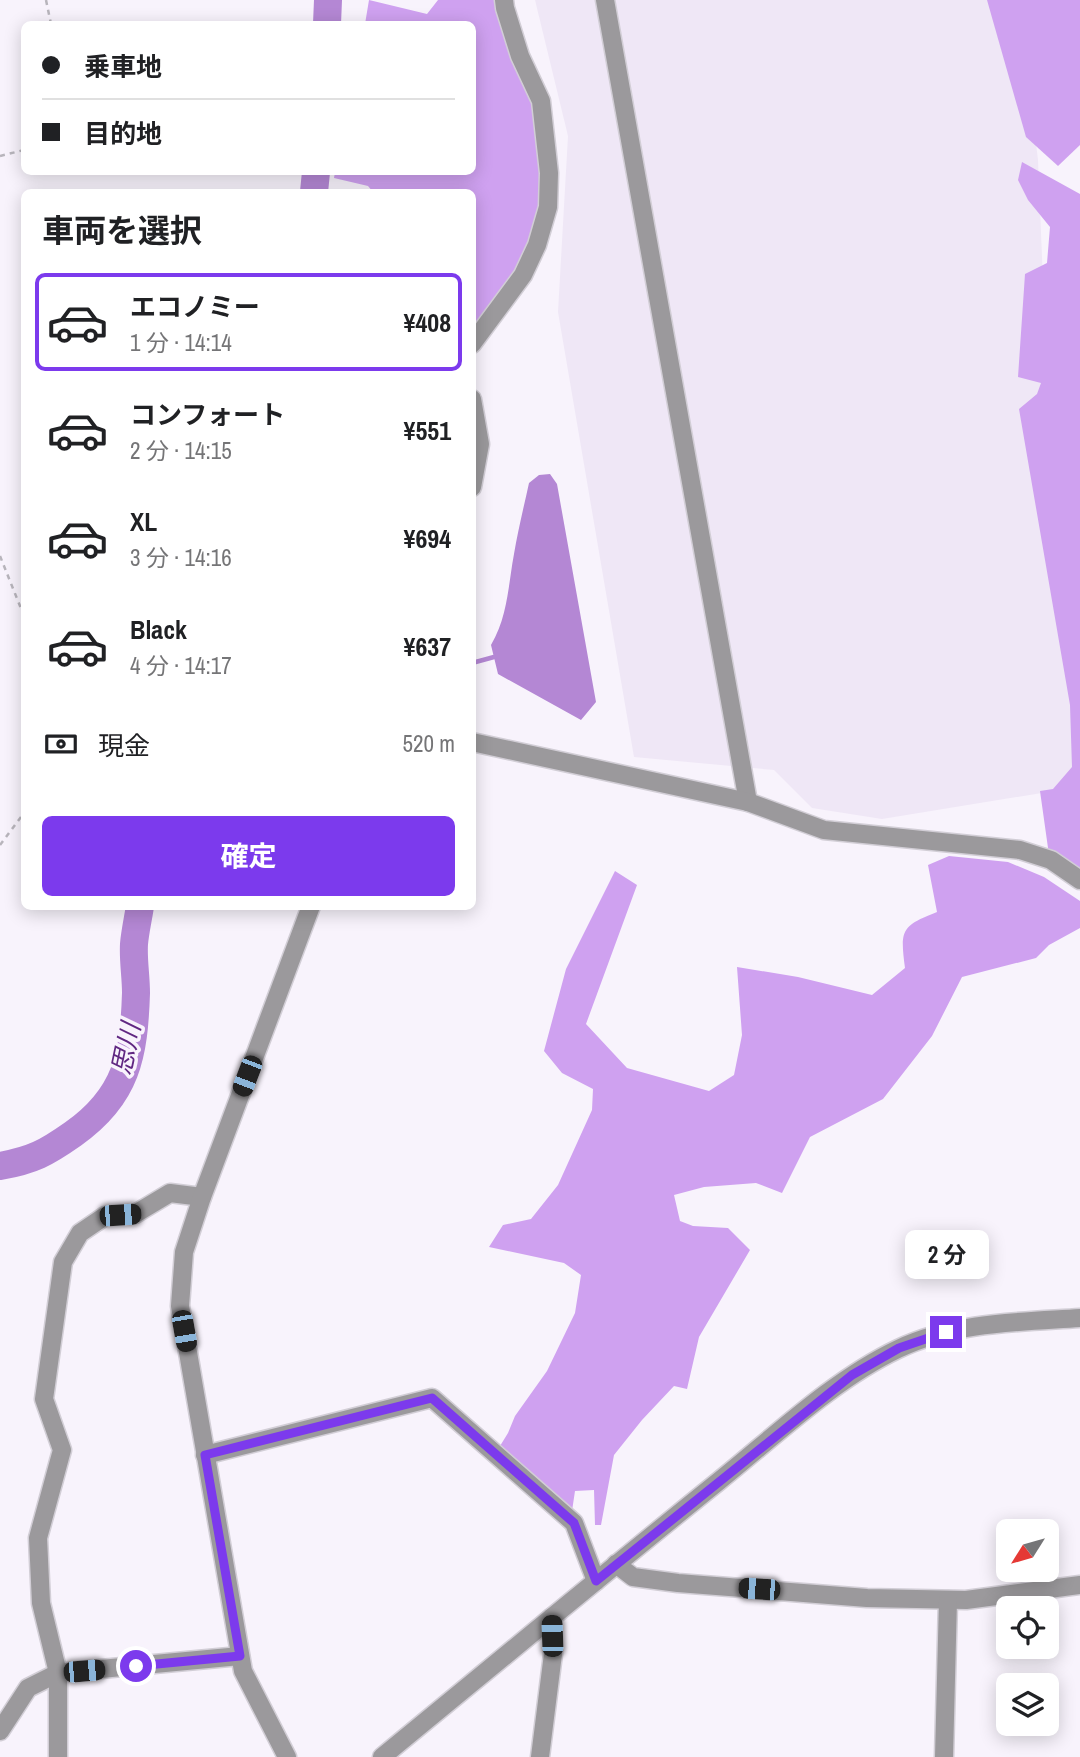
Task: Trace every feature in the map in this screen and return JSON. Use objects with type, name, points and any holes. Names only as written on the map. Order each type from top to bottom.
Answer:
[{"type":"street","points":[[476,339],[523,275],[537,245],[548,207],[549,173],[541,101],[520,55],[504,0]]},
{"type":"street","points":[[605,0],[748,802]]},
{"type":"street","points":[[476,421],[480,444],[476,465]]},
{"type":"street","points":[[476,743],[748,802],[824,830],[1020,850],[1051,860],[1080,880]]},
{"type":"street","points":[[288,1757],[243,1671],[180,1306],[184,1252],[310,910]]},
{"type":"street","points":[[58,1757],[58,1673],[41,1603],[38,1538],[62,1450],[44,1399],[63,1262],[80,1233],[104,1216],[135,1214],[170,1193],[202,1197]]},
{"type":"street","points":[[382,1757],[616,1564],[852,1375],[899,1348],[946,1332],[1017,1322],[1080,1318]]},
{"type":"street","points":[[205,1455],[432,1398],[574,1523],[596,1581]]},
{"type":"street","points":[[616,1564],[633,1577],[867,1598],[966,1600],[1080,1585]]},
{"type":"street","points":[[944,1757],[948,1600]]},
{"type":"street","points":[[540,1757],[553,1654],[552,1618]]},
{"type":"street","points":[[0,1731],[28,1688],[58,1673],[240,1656]]},
{"type":"path","points":[[46,0],[50,21]]},
{"type":"path","points":[[0,156],[21,151]]},
{"type":"path","points":[[0,556],[21,608]]},
{"type":"path","points":[[0,845],[21,817]]},
{"type":"shaded area","points":[[369,0],[427,14],[438,0],[502,0],[536,107],[544,197],[526,254],[476,322],[476,189],[370,189],[368,186],[334,178],[334,175],[476,175],[476,21],[366,21]]},
{"type":"shaded area","points":[[535,0],[1019,0],[1038,160],[1046,354],[1080,764],[1054,791],[882,819],[812,808],[774,770],[634,757],[558,312],[568,136]]},
{"type":"shaded area","points":[[987,0],[1080,0],[1080,145],[1058,166],[1026,137]]},
{"type":"shaded area","points":[[1022,162],[1080,194],[1080,872],[1049,855],[1040,791],[1053,789],[1072,767],[1070,705],[1019,409],[1037,394],[1041,383],[1018,377],[1025,274],[1047,263],[1050,227],[1028,200],[1018,180]]},
{"type":"shaded area","points":[[550,474],[557,484],[596,702],[581,720],[498,674],[491,645],[507,601],[529,483],[539,475]]},
{"type":"shaded area","points":[[949,856],[1008,862],[1044,877],[1080,901],[1080,928],[1049,945],[1036,958],[962,977],[932,1036],[883,1099],[810,1137],[782,1193],[756,1183],[704,1187],[674,1195],[680,1221],[693,1226],[728,1228],[750,1250],[699,1337],[687,1389],[674,1386],[614,1455],[601,1525],[595,1525],[594,1490],[575,1491],[572,1511],[500,1446],[515,1416],[547,1371],[575,1313],[581,1275],[564,1263],[489,1247],[503,1225],[531,1219],[558,1185],[592,1110],[593,1089],[562,1073],[544,1051],[566,969],[615,871],[637,885],[586,1024],[627,1068],[709,1091],[734,1075],[742,1035],[737,967],[798,977],[872,995],[905,968],[903,937],[906,931],[916,921],[937,912],[928,865]]},
{"type":"waterway","name":"思川","points":[[327,21],[328,0]]},
{"type":"waterway","name":"思川","points":[[314,189],[316,175]]},
{"type":"waterway","points":[[476,662],[494,657]]},
{"type":"waterway","name":"思川","points":[[0,1166],[30,1158],[63,1141],[91,1120],[116,1089],[124,1072],[133,1036],[136,993],[134,944],[139,910]]},
{"type":"route","points":[[136,1666],[240,1656],[205,1455],[432,1398],[574,1523],[596,1581],[852,1375],[899,1348],[946,1332]]}]
